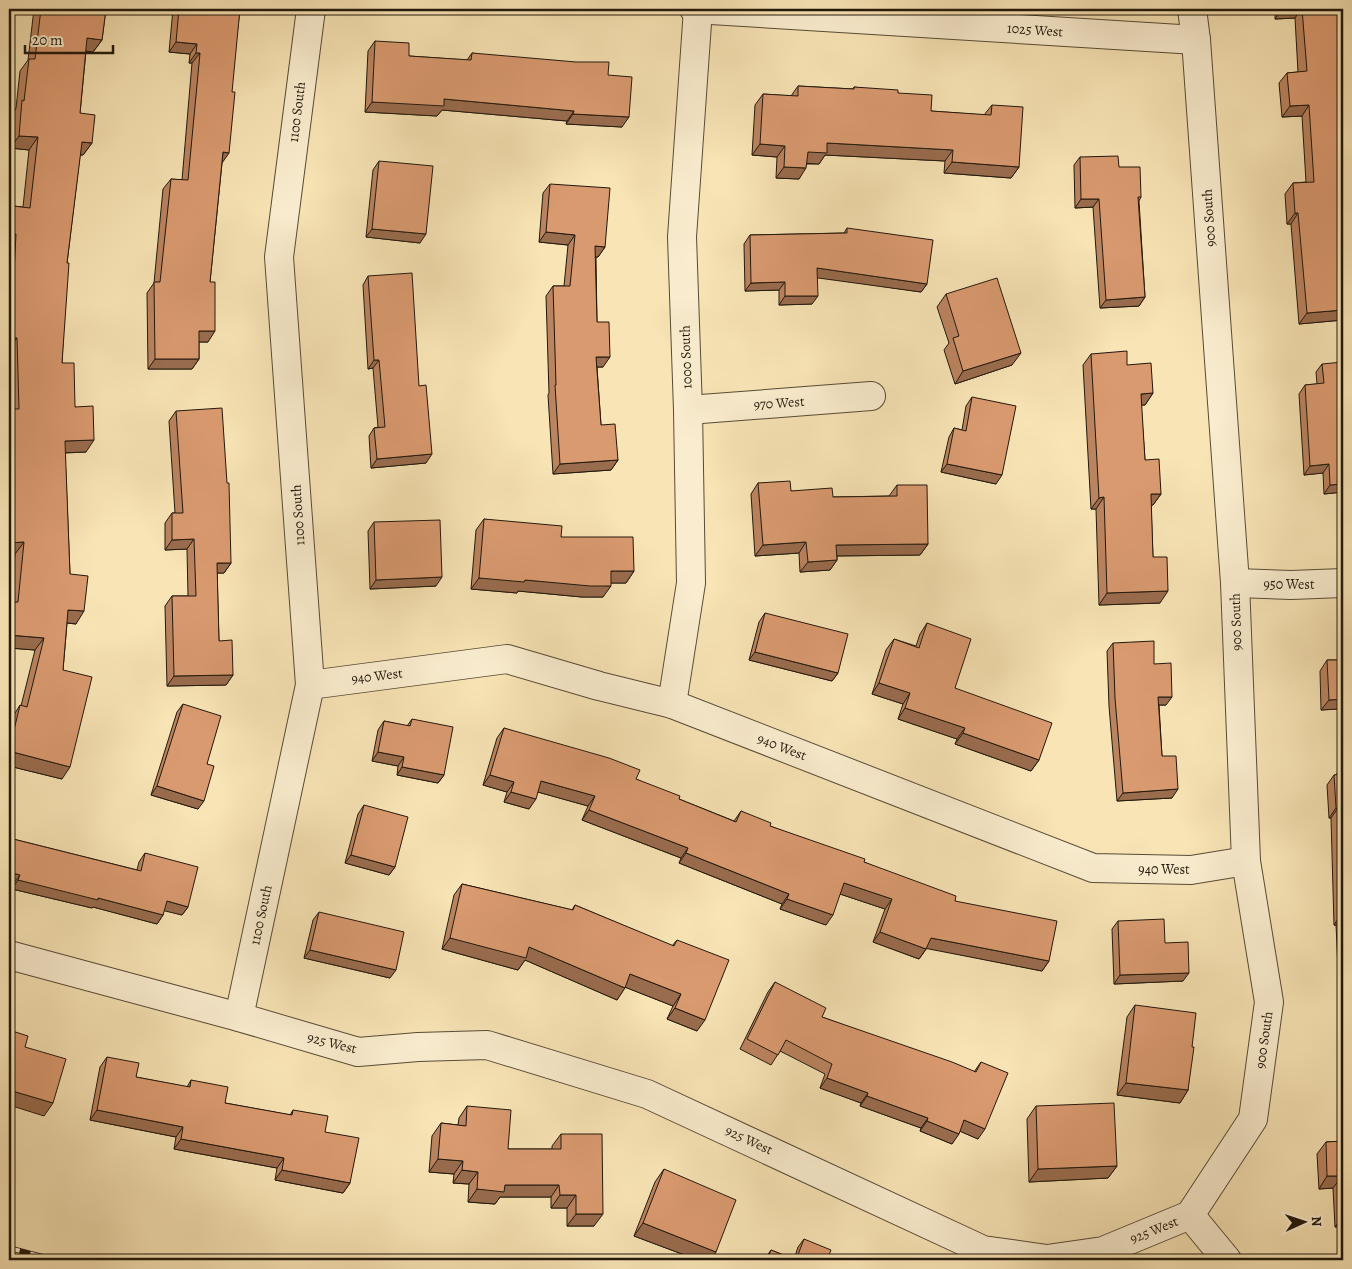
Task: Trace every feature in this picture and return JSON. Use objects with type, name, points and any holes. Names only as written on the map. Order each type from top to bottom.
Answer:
[{"type":"street","name":"1100 South","points":[[239,1017],[310,685],[278,257],[311,9]]},
{"type":"street","name":"1025 West","points":[[696,9],[1196,40]]},
{"type":"street","name":"1000 South","points":[[672,704],[690,583],[688,410],[682,238],[696,9]]},
{"type":"street","name":"900 South","points":[[1190,1215],[1253,1119],[1269,1002],[1246,861],[1235,583],[1196,40],[1192,9]]},
{"type":"street","name":"970 West","points":[[688,410],[871,396]]},
{"type":"street","name":"950 West","points":[[1235,583],[1290,585],[1343,583]]},
{"type":"street","name":"940 West","points":[[310,685],[508,659],[599,686],[672,704],[1093,868],[1191,870],[1246,861]]},
{"type":"street","name":"925 West","points":[[9,955],[239,1017],[358,1052],[418,1046],[487,1045],[647,1094],[983,1250],[1047,1260],[1103,1251],[1190,1215],[1227,1260]]},
{"type":"building","points":[[41,9],[106,9],[102,40],[87,38],[80,113],[95,115],[92,143],[82,142],[67,263],[69,263],[62,363],[74,363],[75,407],[93,406],[94,440],[65,441],[70,574],[88,576],[84,611],[68,610],[63,670],[92,677],[70,767],[9,751],[20,705],[27,707],[44,638],[9,635],[9,602],[18,602],[24,542],[9,543],[9,409],[19,409],[17,338],[9,337],[9,305],[10,292],[13,293],[16,234],[10,234],[13,206],[30,208],[38,137],[19,136],[22,100],[24,101],[29,59],[35,59]]},
{"type":"building","points":[[179,9],[240,9],[232,92],[235,92],[229,153],[223,152],[210,282],[215,282],[215,331],[199,331],[199,359],[155,359],[154,282],[160,282],[171,179],[188,180],[200,53],[196,53],[197,44],[176,42]]},
{"type":"building","points":[[1302,9],[1343,9],[1343,310],[1307,313],[1298,213],[1295,213],[1293,183],[1314,182],[1309,105],[1290,106],[1287,73],[1307,71]]},
{"type":"building","points":[[375,41],[409,43],[409,56],[471,60],[472,53],[576,62],[609,62],[608,75],[632,77],[629,117],[573,114],[574,111],[444,99],[444,106],[372,102]]},
{"type":"building","points":[[798,86],[854,89],[854,87],[898,90],[898,93],[932,95],[931,111],[991,115],[992,105],[1023,107],[1019,167],[952,162],[953,150],[827,143],[827,153],[808,152],[806,168],[784,167],[785,146],[760,144],[763,94],[798,96]]},
{"type":"building","points":[[1118,156],[1119,167],[1140,167],[1141,197],[1138,197],[1145,297],[1106,300],[1099,199],[1081,199],[1080,157]]},
{"type":"building","points":[[379,161],[433,166],[426,234],[372,229]]},
{"type":"building","points":[[550,184],[610,188],[605,247],[595,246],[597,322],[609,322],[610,357],[596,357],[601,425],[615,424],[618,460],[560,464],[555,385],[553,286],[570,286],[575,235],[546,232]]},
{"type":"building","points":[[847,228],[933,240],[927,284],[817,268],[818,296],[785,296],[785,282],[751,283],[750,235],[847,233]]},
{"type":"building","points":[[412,273],[419,386],[426,385],[432,454],[377,459],[374,428],[385,427],[379,360],[374,360],[368,276]]},
{"type":"building","points":[[997,278],[1021,353],[963,371],[953,338],[959,336],[946,294]]},
{"type":"building","points":[[1127,351],[1127,365],[1151,363],[1153,393],[1141,394],[1145,460],[1159,459],[1161,494],[1151,494],[1153,557],[1167,557],[1168,591],[1107,593],[1104,497],[1099,498],[1091,354]]},
{"type":"building","points":[[1343,362],[1343,484],[1330,485],[1329,464],[1310,466],[1305,385],[1324,383],[1322,364]]},
{"type":"building","points":[[972,397],[1016,406],[1002,475],[947,464],[954,428],[966,431]]},
{"type":"building","points":[[222,408],[227,483],[229,483],[231,563],[217,563],[219,641],[232,640],[233,675],[174,676],[172,596],[196,596],[194,539],[172,540],[172,513],[183,513],[176,411]]},
{"type":"building","points":[[790,481],[791,491],[832,488],[833,497],[897,496],[897,485],[927,485],[928,544],[836,545],[837,560],[808,562],[806,542],[763,545],[758,483]]},
{"type":"building","points":[[484,519],[562,526],[561,537],[633,537],[634,571],[611,571],[611,586],[479,578]]},
{"type":"building","points":[[440,520],[442,577],[376,580],[374,522]]},
{"type":"building","points":[[765,613],[848,634],[838,673],[755,652]]},
{"type":"building","points":[[927,623],[971,639],[955,688],[1052,723],[1039,760],[963,733],[965,728],[905,708],[910,693],[879,683],[894,639],[919,648]]},
{"type":"building","points":[[1154,641],[1154,664],[1171,663],[1172,697],[1158,697],[1162,756],[1176,756],[1178,789],[1123,793],[1115,698],[1113,643]]},
{"type":"building","points":[[1327,660],[1343,660],[1343,699],[1329,700]]},
{"type":"building","points":[[183,704],[221,716],[207,764],[214,766],[204,801],[157,786]]},
{"type":"building","points":[[412,719],[453,727],[444,775],[402,767],[404,757],[378,752],[384,721],[410,726]]},
{"type":"building","points":[[504,728],[609,758],[640,770],[636,779],[680,796],[679,799],[736,822],[741,811],[771,823],[770,826],[865,859],[864,862],[956,896],[955,901],[1057,921],[1049,961],[931,938],[926,949],[880,932],[892,899],[844,883],[833,915],[787,899],[789,894],[686,853],[688,848],[589,810],[595,796],[541,781],[536,799],[511,792],[514,782],[490,775]]},
{"type":"building","points":[[1343,774],[1343,914],[1341,914],[1338,808],[1336,808],[1334,775]]},
{"type":"building","points":[[364,805],[408,817],[395,867],[351,855]]},
{"type":"building","points":[[9,838],[141,871],[145,853],[198,867],[188,907],[167,901],[163,915],[18,880],[20,875],[9,872]]},
{"type":"building","points":[[462,884],[573,910],[575,905],[674,946],[677,940],[729,960],[705,1020],[675,1008],[681,994],[630,974],[625,988],[529,947],[526,958],[450,938]]},
{"type":"building","points":[[319,912],[404,932],[396,970],[310,950]]},
{"type":"building","points":[[1164,919],[1165,943],[1188,942],[1189,973],[1120,975],[1118,921]]},
{"type":"building","points":[[775,982],[826,1008],[822,1017],[976,1072],[981,1062],[1008,1073],[985,1129],[964,1120],[959,1134],[927,1121],[928,1118],[867,1096],[868,1093],[827,1078],[832,1064],[786,1040],[778,1055],[747,1039]]},
{"type":"building","points":[[1135,1005],[1196,1013],[1192,1047],[1194,1047],[1188,1090],[1126,1083]]},
{"type":"building","points":[[9,1030],[28,1036],[25,1047],[66,1059],[53,1103],[9,1090]]},
{"type":"building","points":[[107,1057],[139,1063],[136,1077],[190,1087],[191,1080],[228,1087],[225,1103],[292,1115],[293,1110],[328,1116],[325,1132],[359,1138],[350,1183],[282,1170],[284,1158],[181,1139],[183,1127],[97,1110]]},
{"type":"building","points":[[1114,1103],[1117,1166],[1038,1169],[1036,1106]]},
{"type":"building","points":[[467,1106],[511,1110],[508,1149],[561,1149],[561,1134],[602,1134],[603,1214],[576,1214],[576,1195],[560,1195],[559,1185],[505,1185],[504,1192],[477,1189],[478,1172],[462,1170],[463,1161],[438,1159],[441,1123],[466,1126]]},
{"type":"building","points":[[1343,1141],[1343,1206],[1342,1176],[1327,1176],[1326,1142]]},
{"type":"building","points":[[664,1169],[736,1200],[716,1252],[643,1223]]},
{"type":"building","points":[[804,1239],[831,1250],[827,1260],[796,1260]]},
{"type":"building","points":[[771,1250],[796,1260],[767,1260]]},
{"type":"railway","points":[[9,1248],[55,1260]]}]
